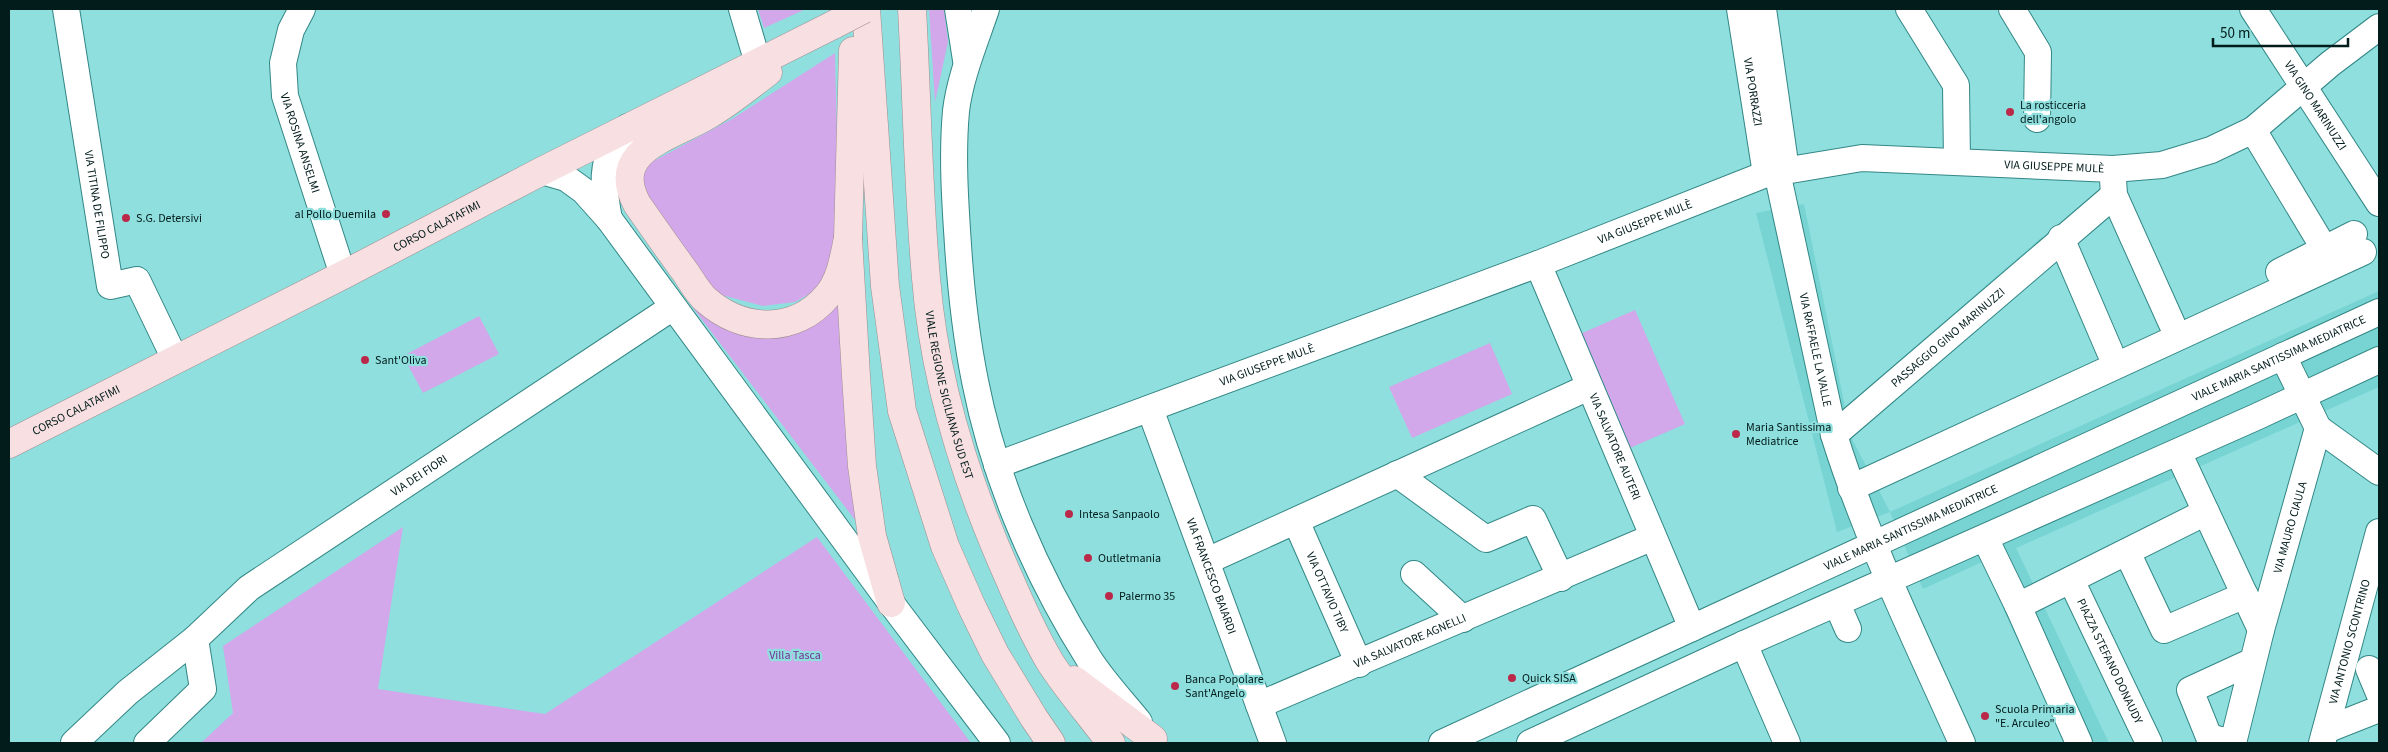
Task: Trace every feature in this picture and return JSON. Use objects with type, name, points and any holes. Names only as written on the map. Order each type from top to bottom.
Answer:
[{"type":"main road","name":"CORSO CALATAFIMI","points":[[9,444],[343,275],[628,127],[758,63],[845,16],[865,9]]},
{"type":"main road","points":[[865,9],[884,286],[902,411],[942,537],[970,605],[995,654],[1051,743]]},
{"type":"main road","name":"VIALE REGIONE SICILIANA SUD EST","points":[[912,9],[926,279],[936,348],[947,403],[970,479],[997,552],[1030,625],[1051,663],[1111,743]]},
{"type":"main road","points":[[845,16],[710,115],[651,145],[637,155],[629,172],[629,190],[704,299],[726,316],[753,325],[782,324],[808,313],[829,294],[842,270],[848,238]]},
{"type":"main road","points":[[845,16],[848,238],[862,466],[872,536],[891,603]]},
{"type":"main road","points":[[1051,663],[1155,741]]},
{"type":"street","name":"VIA TITINA DE FILIPPO","points":[[66,9],[110,286],[137,280],[175,359]]},
{"type":"street","name":"VIA ROSINA ANSELMI","points":[[302,9],[291,30],[284,63],[285,96],[343,275]]},
{"type":"street","points":[[742,9],[758,63]]},
{"type":"street","name":"VIALE REGIONE SICILIANA SUD EST","points":[[958,9],[967,66]]},
{"type":"street","name":"VIALE REGIONE SICILIANA SUD EST","points":[[986,9],[967,66],[956,110],[954,141],[955,211],[962,296],[975,382],[997,465],[1016,516],[1047,586],[1089,660],[1155,741]]},
{"type":"street","name":"VIA PORRAZZI","points":[[1740,9],[1777,172]]},
{"type":"street","name":"VIA PORRAZZI","points":[[1763,9],[1777,172]]},
{"type":"street","points":[[1909,9],[1956,85],[1957,161]]},
{"type":"street","points":[[2012,9],[2038,52],[2037,119]]},
{"type":"street","name":"VIA GINO MARINUZZI","points":[[2253,9],[2379,203]]},
{"type":"street","name":"VIA GIUSEPPE MULÈ","points":[[997,465],[1538,264],[1777,172],[1862,158],[2113,169],[2162,165],[2211,150],[2253,130],[2330,64],[2379,27]]},
{"type":"street","points":[[609,219],[605,175],[610,154],[628,127]]},
{"type":"street","points":[[2253,130],[2330,257]]},
{"type":"street","points":[[2113,169],[2114,195],[2177,328]]},
{"type":"street","points":[[542,171],[566,178],[584,191],[609,219],[891,603],[998,743]]},
{"type":"street","name":"VIA RAFFAELE LA VALLE","points":[[1777,172],[1834,435],[1848,480],[1874,544],[1962,743]]},
{"type":"street","name":"PASSAGGIO GINO MARINUZZI","points":[[1834,435],[2061,238],[2114,195]]},
{"type":"street","points":[[2061,238],[2110,352]]},
{"type":"street","points":[[1848,480],[2359,244]]},
{"type":"street","name":"VIA SALVATORE AUTERI","points":[[1538,264],[1692,628]]},
{"type":"street","name":"VIA DEI FIORI","points":[[74,743],[128,692],[195,639],[249,588],[673,307]]},
{"type":"street","name":"VIALE MARIA SANTISSIMA MEDIATRICE","points":[[1442,743],[2379,312]]},
{"type":"street","points":[[2045,390],[2110,352],[2177,328]]},
{"type":"street","points":[[2283,356],[2318,428],[2379,472]]},
{"type":"street","points":[[1530,743],[1744,644],[2178,452],[2379,360]]},
{"type":"street","points":[[1207,561],[1589,387]]},
{"type":"street","name":"VIA FRANCESCO BAIARDI","points":[[1150,409],[1273,743]]},
{"type":"street","name":"VIA MAURO CIAULA","points":[[2253,661],[2318,428]]},
{"type":"street","points":[[2178,452],[2261,630]]},
{"type":"street","points":[[1397,474],[1486,539],[1533,519],[1561,578]]},
{"type":"street","points":[[2018,606],[2206,512]]},
{"type":"street","name":"VIA OTTAVIO TIBY","points":[[1296,521],[1358,664]]},
{"type":"street","name":"VIA SALVATORE AGNELLI","points":[[1259,706],[1653,537]]},
{"type":"street","points":[[1985,538],[2018,606],[2079,743]]},
{"type":"street","name":"VIA ANTONIO SCONTRINO","points":[[2324,737],[2377,546]]},
{"type":"street","points":[[2127,552],[2164,630],[2244,594]]},
{"type":"street","points":[[1414,574],[1463,619]]},
{"type":"street","name":"PIAZZA STEFANO DONAUDY","points":[[2071,580],[2149,743]]},
{"type":"street","points":[[1837,604],[1848,629]]},
{"type":"street","points":[[147,743],[203,689],[195,639]]},
{"type":"street","points":[[1744,644],[1787,743]]},
{"type":"street","name":"VIA DEI FIORI","points":[[100,743],[141,704],[174,655]]},
{"type":"street","name":"VIA ANTONIO SCONTRINO","points":[[2369,669],[2379,693]]},
{"type":"street","name":"VIA ANTONIO SCONTRINO","points":[[2324,737],[2379,709]]},
{"type":"shaded area","points":[[1804,204],[1845,407],[2042,237],[2057,254],[1851,437],[1890,512],[1837,532],[1756,213]]},
{"type":"shaded area","points":[[2379,291],[2379,387],[2016,548],[2109,743],[2064,743],[1982,562],[1923,589],[1890,512]]},
{"type":"green space","points":[[758,9],[806,9],[764,28]]},
{"type":"green space","points":[[929,9],[944,9],[948,42],[935,102]]},
{"type":"green space","points":[[835,53],[839,226],[835,266],[818,289],[795,302],[763,306],[718,294],[647,204],[641,180],[650,163],[732,119]]},
{"type":"green space","points":[[841,300],[862,529],[693,308],[720,327],[752,336]]},
{"type":"green space","points":[[1635,310],[1685,424],[1630,448],[1580,334]]},
{"type":"green space","points":[[479,316],[499,354],[423,393],[403,356]]},
{"type":"green space","points":[[1490,343],[1512,394],[1412,438],[1389,387]]},
{"type":"green space","name":"Villa Tasca","points":[[403,527],[378,689],[545,714],[817,537],[971,743],[201,743],[233,713],[223,646]]},
{"type":"place","name":"La rosticceria dell'angolo","points":[[2010,112]]},
{"type":"place","name":"al Pollo Duemila","points":[[386,214]]},
{"type":"place","name":"S.G. Detersivi","points":[[126,218]]},
{"type":"place","name":"Sant'Oliva","points":[[365,360]]},
{"type":"place","name":"Maria Santissima Mediatrice","points":[[1736,434]]},
{"type":"place","name":"Intesa Sanpaolo","points":[[1069,514]]},
{"type":"place","name":"Outletmania","points":[[1088,558]]},
{"type":"place","name":"Palermo 35","points":[[1109,596]]},
{"type":"place","name":"Quick SISA","points":[[1512,678]]},
{"type":"place","name":"Banca Popolare Sant'Angelo","points":[[1175,686]]},
{"type":"place","name":"Scuola Primaria \"E. Arculeo\"","points":[[1985,716]]}]
